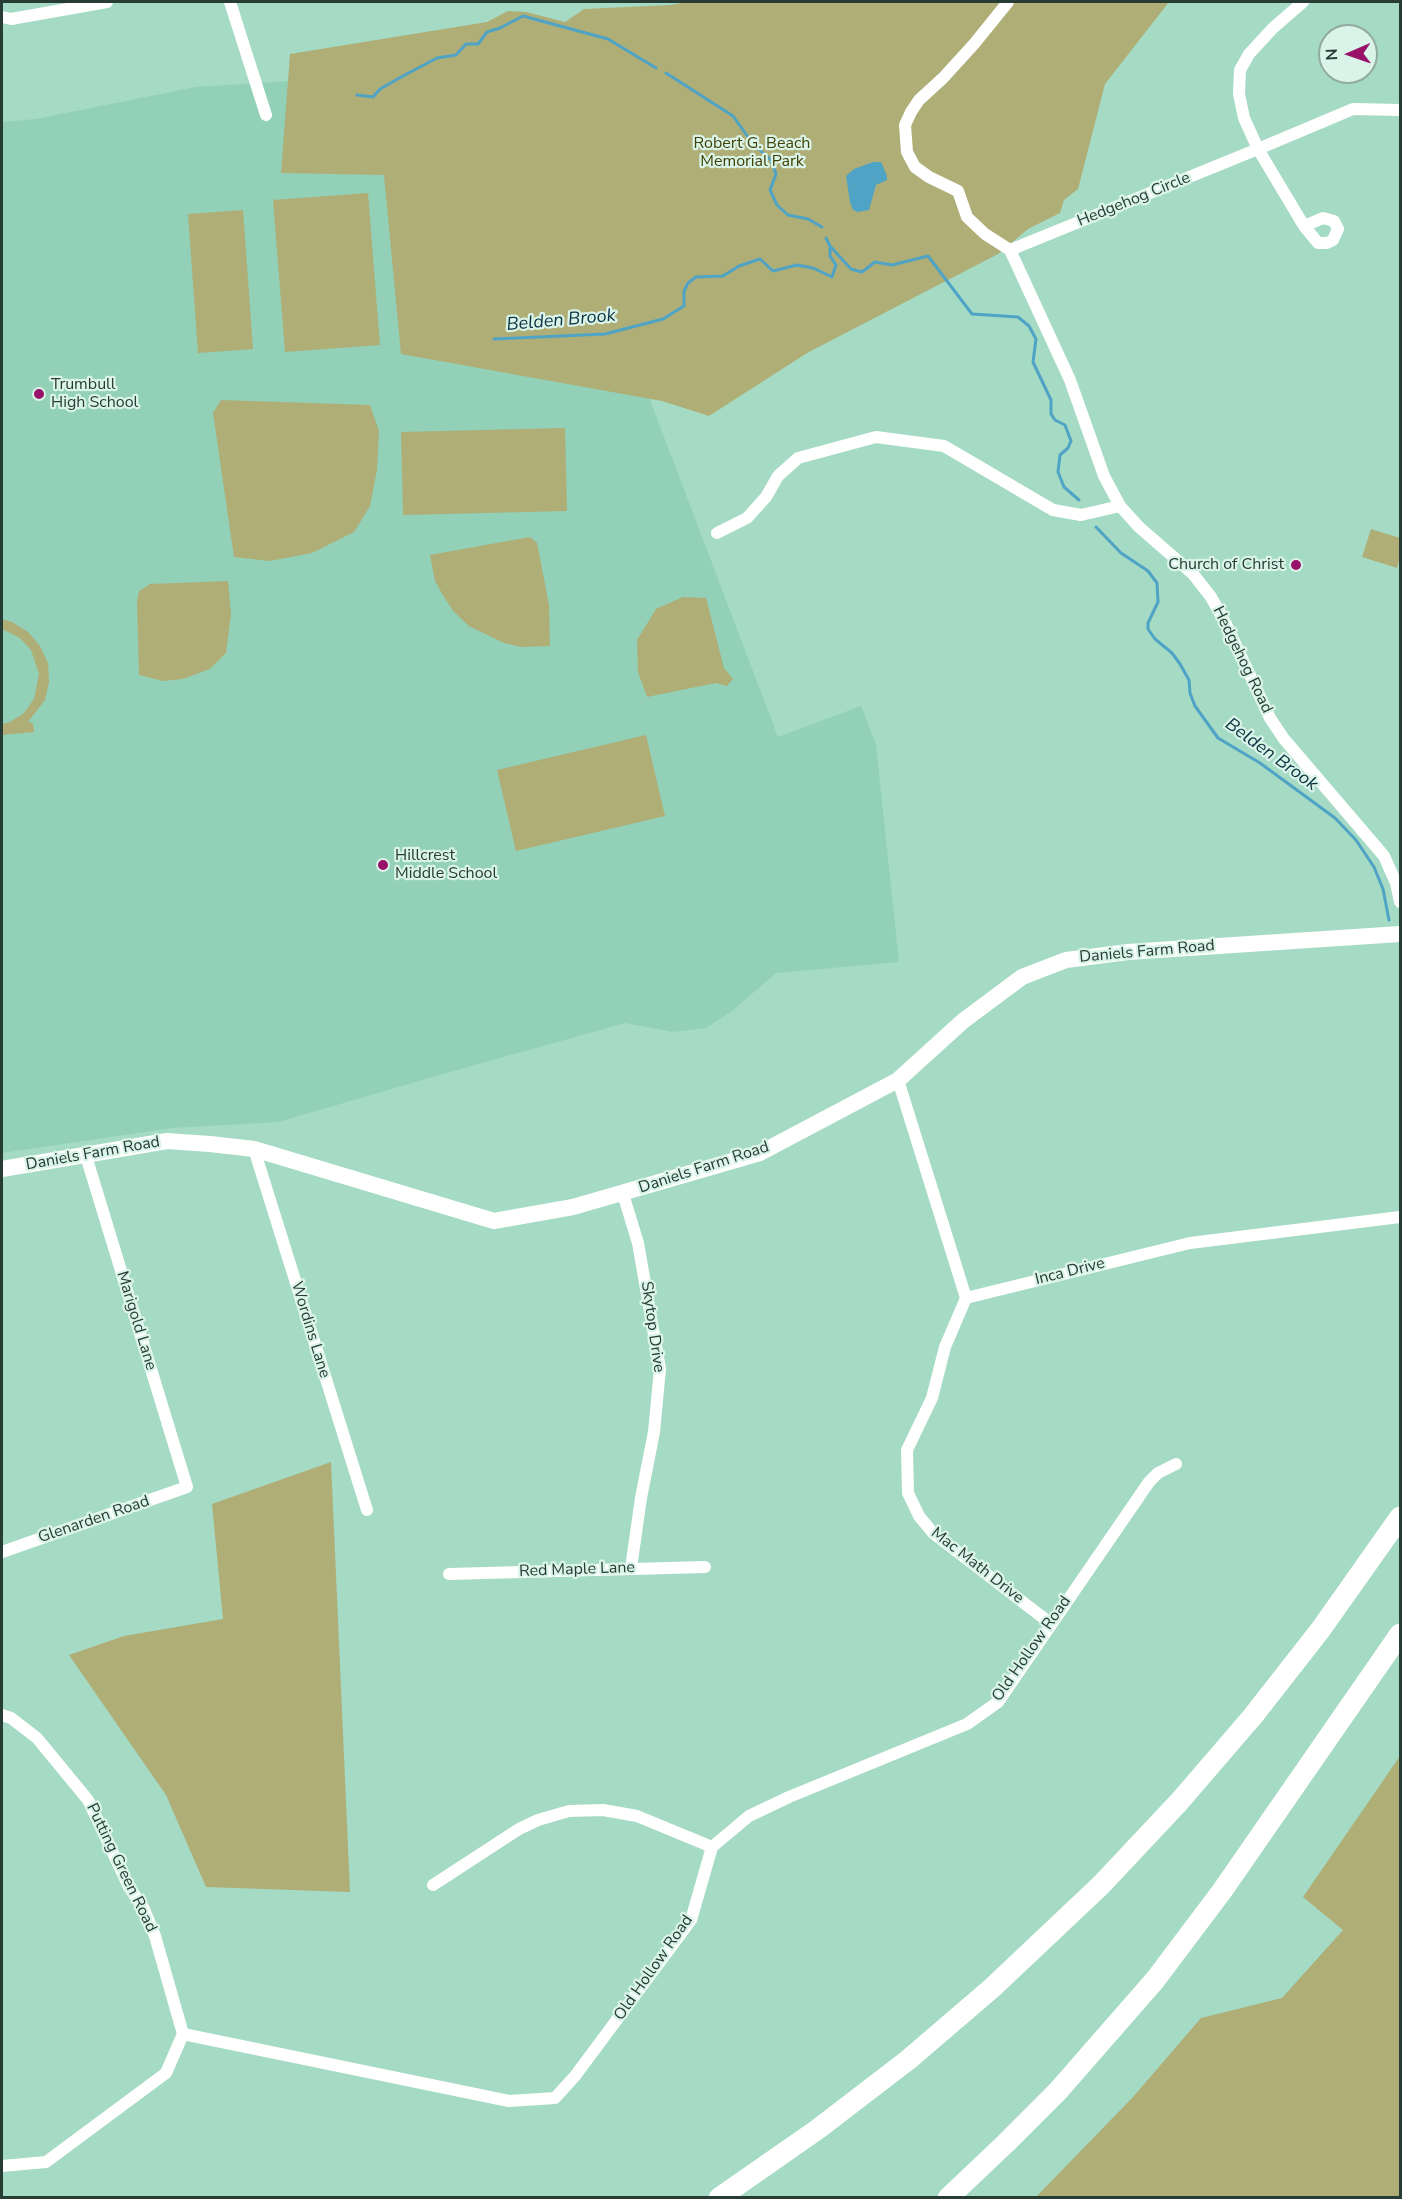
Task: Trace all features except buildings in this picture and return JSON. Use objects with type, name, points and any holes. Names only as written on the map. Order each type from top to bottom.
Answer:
[{"type":"highway","points":[[1343,1599],[1401,1503]]},
{"type":"highway","points":[[719,2198],[818,2129],[908,2060],[992,1988],[1127,1858],[1203,1775],[1270,1694],[1343,1599],[1401,1516]]},
{"type":"highway","points":[[948,2198],[1058,2091],[1132,2008],[1200,1921],[1401,1634]]},
{"type":"highway","points":[[1326,1740],[1401,1647]]},
{"type":"main road","name":"Daniels Farm Road","points":[[2,1169],[166,1141],[254,1149],[494,1221],[573,1207],[760,1153],[898,1080],[963,1021],[1022,977],[1066,960],[1128,952],[1401,934]]},
{"type":"street","points":[[2,17],[11,19],[107,2]]},
{"type":"street","points":[[230,2],[267,115]]},
{"type":"street","points":[[1008,2],[943,78],[919,100],[905,125],[907,152],[915,167],[929,177],[958,191],[967,217],[985,234],[1010,250]]},
{"type":"street","points":[[1303,2],[1273,28],[1249,54],[1240,70],[1239,94],[1244,118],[1258,149],[1304,226]]},
{"type":"street","name":"Hedgehog Circle","points":[[1010,250],[1353,109],[1401,110]]},
{"type":"street","name":"Hedgehog Road","points":[[1010,250],[1070,380],[1100,466],[1120,506],[1139,527],[1193,574],[1211,597],[1270,718],[1284,739],[1384,856],[1396,883],[1401,902]]},
{"type":"street","points":[[717,533],[747,518],[778,476],[798,458],[876,437],[944,446],[1053,510],[1081,515],[1120,506]]},
{"type":"street","points":[[898,1080],[966,1298]]},
{"type":"street","name":"Wordins Lane","points":[[254,1149],[367,1510]]},
{"type":"street","name":"Marigold Lane","points":[[86,1156],[187,1487]]},
{"type":"street","name":"Skytop Drive","points":[[623,1194],[638,1244],[660,1370],[654,1432],[641,1498],[631,1568]]},
{"type":"street","name":"Inca Drive","points":[[966,1298],[1190,1243],[1401,1217]]},
{"type":"street","name":"Mac Math Drive","points":[[966,1298],[945,1347],[932,1398],[907,1450],[908,1493],[919,1516],[933,1533],[1050,1623]]},
{"type":"street","name":"Old Hollow Road","points":[[183,2034],[508,2101],[555,2098],[575,2076],[692,1920],[712,1847],[749,1816],[789,1797],[967,1724],[998,1702],[1050,1623],[1149,1482],[1158,1473],[1176,1464]]},
{"type":"street","name":"Glenarden Road","points":[[2,1552],[187,1487]]},
{"type":"street","name":"Red Maple Lane","points":[[449,1574],[705,1566]]},
{"type":"street","name":"Putting Green Road","points":[[2,1715],[11,1718],[38,1738],[88,1800],[129,1887],[144,1909],[155,1936],[183,2034]]},
{"type":"street","points":[[433,1885],[519,1829],[538,1820],[569,1811],[603,1810],[637,1816],[712,1847]]},
{"type":"street","points":[[2,2166],[46,2162],[55,2156],[166,2073],[183,2034]]},
{"type":"shaded area","points":[[322,79],[623,329],[778,737],[861,706],[876,745],[899,962],[776,973],[732,1011],[706,1028],[673,1032],[625,1023],[278,1122],[172,1128],[2,1153],[2,122],[36,119],[196,87]]},
{"type":"green space","name":"Robert G. Beach Memorial Park","points":[[688,2],[1169,2],[1105,84],[1078,189],[1064,200],[1060,213],[1028,229],[998,254],[807,353],[709,416],[662,401],[401,354],[384,175],[281,173],[290,54],[487,22],[508,11],[526,12],[565,22],[584,9]]},
{"type":"green space","points":[[368,193],[380,345],[285,352],[273,200]]},
{"type":"green space","points":[[243,210],[253,349],[198,353],[188,214]]},
{"type":"green space","points":[[221,400],[370,405],[379,431],[377,470],[370,506],[354,532],[312,553],[270,561],[234,557],[213,413]]},
{"type":"green space","points":[[565,428],[567,511],[403,515],[401,432]]},
{"type":"green space","points":[[1371,529],[1400,538],[1400,557],[1397,568],[1362,557]]},
{"type":"green space","points":[[530,537],[537,543],[549,605],[550,646],[521,647],[504,643],[469,626],[454,612],[435,581],[430,555]]},
{"type":"green space","points":[[228,581],[231,614],[226,653],[210,669],[183,679],[163,681],[139,675],[137,602],[139,591],[150,584]]},
{"type":"green space","points":[[683,597],[706,598],[724,668],[733,679],[727,686],[716,683],[647,697],[638,672],[637,640],[656,609]]},
{"type":"green space","points":[[2,619],[28,632],[40,646],[48,663],[49,682],[45,700],[28,722],[33,723],[34,732],[2,735],[2,724],[24,713],[34,699],[39,674],[31,650],[20,638],[2,629]]},
{"type":"green space","points":[[646,735],[665,816],[516,851],[497,770]]},
{"type":"green space","points":[[331,1462],[350,1892],[206,1887],[166,1795],[69,1655],[124,1636],[223,1619],[212,1504]]},
{"type":"green space","points":[[1400,1756],[1400,2197],[1036,2197],[1133,2097],[1201,2018],[1282,1998],[1343,1930],[1303,1897]]},
{"type":"water","points":[[873,162],[881,162],[887,180],[876,185],[869,210],[858,212],[853,210],[850,202],[846,176],[854,169]]},
{"type":"waterway","points":[[357,95],[373,97],[380,89],[403,76],[437,58],[456,55],[466,44],[478,44],[487,32],[523,16],[608,39],[656,68]]},
{"type":"waterway","points":[[666,73],[733,116],[753,144],[771,160],[776,174],[770,190],[777,205],[788,215],[808,219],[822,227]]},
{"type":"waterway","points":[[826,238],[830,246]]},
{"type":"waterway","name":"Belden Brook","points":[[494,339],[605,334],[663,319],[684,306],[684,291],[688,283],[696,277],[723,276],[739,266],[760,259],[773,271],[797,265],[813,268],[832,277],[836,265],[830,256],[830,246],[851,269],[862,272],[875,262],[892,265],[928,256],[972,314],[1018,317],[1029,326],[1036,339],[1033,362],[1051,400],[1051,414],[1055,420],[1065,425],[1071,441],[1068,448],[1060,455],[1058,472],[1064,487],[1079,500]]},
{"type":"waterway","name":"Belden Brook","points":[[1096,527],[1121,553],[1148,571],[1157,583],[1158,602],[1148,623],[1148,629],[1180,664],[1189,680],[1190,693],[1195,706],[1218,738],[1260,763],[1335,818],[1356,840],[1374,867],[1383,889],[1389,920]]},
{"type":"place","name":"Trumbull High School","points":[[39,394]]},
{"type":"place","name":"Church of Christ","points":[[1296,565]]},
{"type":"place","name":"Hillcrest Middle School","points":[[383,865]]}]
